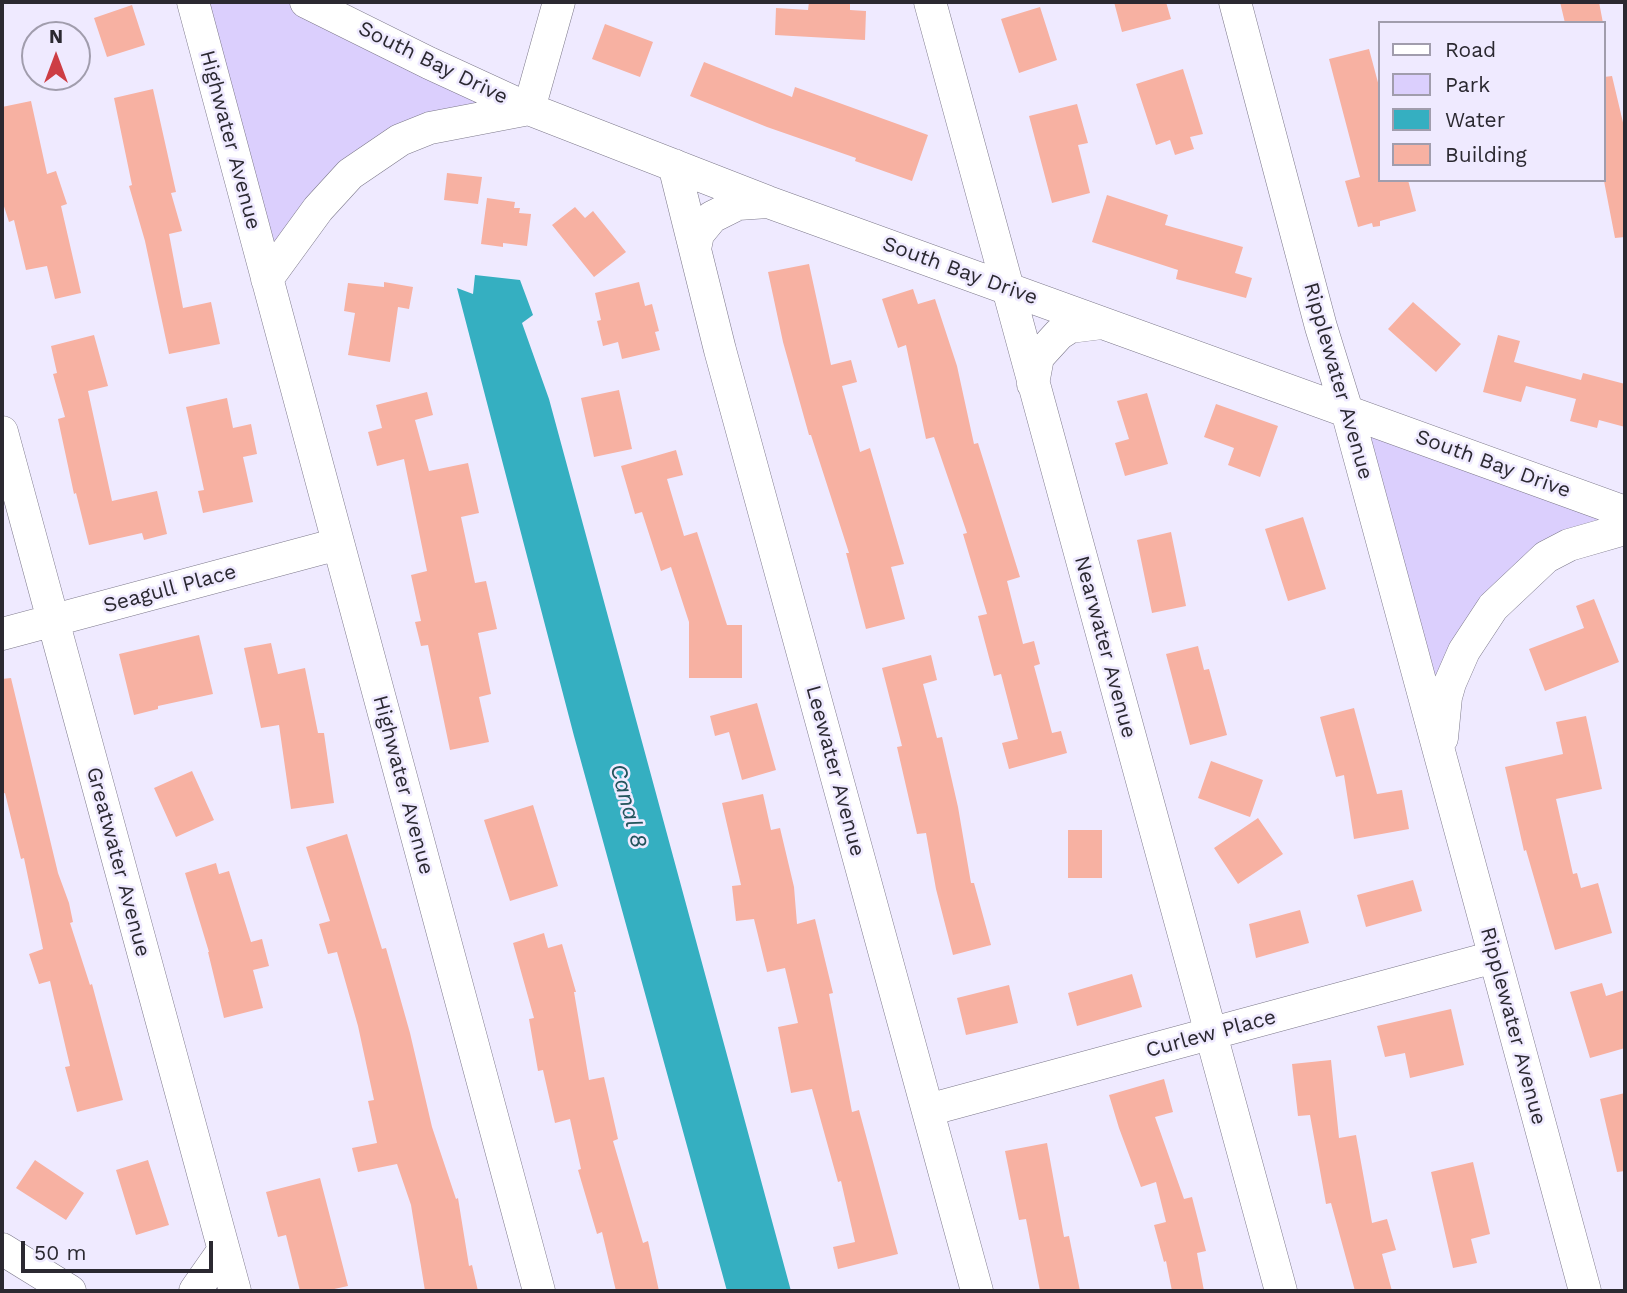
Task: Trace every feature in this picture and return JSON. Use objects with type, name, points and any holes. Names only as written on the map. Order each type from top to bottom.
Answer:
[{"type":"street","name":"Highwater Avenue","points":[[193,2],[539,1291]]},
{"type":"street","name":"South Bay Drive","points":[[306,2],[529,109],[768,202],[1625,512]]},
{"type":"street","points":[[267,279],[318,209],[350,174],[400,141],[430,128],[529,109],[559,2]]},
{"type":"street","name":"Nearwater Avenue","points":[[930,2],[1281,1291]]},
{"type":"street","name":"Ripplewater Avenue","points":[[1235,2],[1321,327],[1347,411],[1585,1291]]},
{"type":"street","name":"Leewater Avenue","points":[[674,165],[720,350],[977,1291]]},
{"type":"street","points":[[695,250],[698,234],[712,217],[738,204],[768,202]]},
{"type":"street","points":[[1034,384],[1038,357],[1059,334],[1070,327],[1102,323]]},
{"type":"street","name":"Greatwater Avenue","points":[[2,432],[235,1291]]},
{"type":"street","name":"Ripplewater Avenue","points":[[1441,761],[1446,697],[1450,682],[1464,651],[1493,607],[1546,557],[1569,545],[1625,529]]},
{"type":"street","name":"Seagull Place","points":[[2,634],[338,544]]},
{"type":"street","name":"Curlew Place","points":[[928,1110],[1494,957]]},
{"type":"street","points":[[2,1248],[70,1291]]},
{"type":"street","points":[[195,1291],[223,1251]]},
{"type":"green space","points":[[198,2],[298,2],[518,107],[415,130],[269,269]]},
{"type":"green space","points":[[1352,416],[1625,514],[1494,600],[1439,737]]},
{"type":"water","name":"Canal 8","points":[[475,275],[520,280],[533,315],[522,323],[549,399],[791,1291],[727,1291],[574,736],[457,288],[473,294]]},
{"type":"building","points":[[809,2],[850,2],[850,10],[866,11],[865,40],[775,35],[776,8],[808,10]]},
{"type":"building","points":[[1114,2],[1166,2],[1171,19],[1122,32]]},
{"type":"building","points":[[1560,2],[1599,2],[1603,21],[1565,21]]},
{"type":"building","points":[[132,5],[145,45],[107,57],[94,18]]},
{"type":"building","points":[[1040,7],[1057,60],[1019,73],[1001,19]]},
{"type":"building","points":[[605,24],[653,42],[640,77],[592,59]]},
{"type":"building","points":[[1369,49],[1378,83],[1378,182],[1409,182],[1416,211],[1380,221],[1380,226],[1373,227],[1372,223],[1358,227],[1345,181],[1360,177],[1329,59]]},
{"type":"building","points":[[704,62],[792,97],[795,87],[928,135],[912,181],[690,96]]},
{"type":"building","points":[[1183,69],[1203,134],[1190,137],[1194,149],[1175,155],[1170,140],[1156,145],[1136,84]]},
{"type":"building","points":[[1612,76],[1625,131],[1625,237],[1615,238],[1604,182],[1606,77]]},
{"type":"building","points":[[153,89],[176,192],[171,193],[182,231],[169,234],[183,308],[211,302],[220,344],[169,354],[145,241],[129,186],[132,185],[114,98]]},
{"type":"building","points":[[31,101],[47,174],[56,171],[67,204],[61,206],[81,293],[55,299],[47,266],[26,270],[14,220],[9,222],[2,200],[2,107]]},
{"type":"building","points":[[1077,104],[1088,143],[1078,145],[1090,193],[1052,203],[1029,116]]},
{"type":"building","points":[[447,173],[482,177],[478,204],[444,200]]},
{"type":"building","points":[[1107,195],[1168,215],[1165,225],[1243,247],[1235,273],[1252,278],[1246,298],[1176,279],[1178,270],[1092,242]]},
{"type":"building","points":[[487,198],[515,202],[514,208],[520,208],[519,213],[531,214],[527,246],[481,244]]},
{"type":"building","points":[[575,207],[585,218],[593,211],[626,252],[594,277],[552,225]]},
{"type":"building","points":[[809,264],[831,365],[851,360],[857,382],[842,386],[860,452],[870,448],[904,564],[891,567],[905,619],[866,629],[846,553],[849,553],[809,435],[783,342],[768,272]]},
{"type":"building","points":[[384,282],[413,287],[409,309],[398,307],[390,362],[348,355],[355,313],[344,311],[348,283],[384,287]]},
{"type":"building","points":[[639,282],[645,306],[652,304],[659,331],[655,332],[660,350],[622,359],[618,342],[603,346],[597,321],[601,320],[595,293]]},
{"type":"building","points":[[913,289],[918,304],[935,299],[957,366],[974,444],[978,443],[1020,577],[1007,581],[1023,644],[1034,641],[1040,664],[1034,666],[1052,733],[1061,731],[1067,753],[1009,769],[1002,743],[1018,739],[1001,674],[994,676],[978,616],[987,614],[963,534],[967,533],[934,437],[926,439],[906,345],[898,348],[882,299]]},
{"type":"building","points":[[1413,302],[1461,344],[1436,372],[1388,329]]},
{"type":"building","points":[[94,335],[108,386],[88,391],[112,501],[157,491],[167,534],[144,540],[142,533],[89,545],[76,493],[74,494],[58,419],[65,417],[53,374],[57,373],[51,346]]},
{"type":"building","points":[[1498,335],[1520,341],[1514,362],[1581,380],[1583,373],[1625,384],[1625,427],[1599,420],[1597,428],[1570,421],[1576,399],[1526,386],[1521,402],[1483,392]]},
{"type":"building","points":[[619,390],[632,449],[594,457],[581,398]]},
{"type":"building","points":[[427,392],[433,415],[415,420],[429,471],[468,463],[479,513],[461,517],[475,583],[486,581],[497,629],[478,633],[491,694],[479,697],[489,742],[450,750],[428,645],[421,646],[415,622],[421,621],[411,575],[427,571],[404,459],[377,466],[368,432],[382,428],[376,405]]},
{"type":"building","points":[[1147,393],[1168,464],[1125,476],[1115,443],[1129,439],[1117,401]]},
{"type":"building","points":[[227,398],[233,428],[251,424],[257,454],[243,457],[253,502],[203,513],[198,491],[204,490],[186,407]]},
{"type":"building","points":[[1216,404],[1278,426],[1260,477],[1228,465],[1234,448],[1204,437]]},
{"type":"building","points":[[676,450],[683,475],[667,479],[684,536],[697,532],[727,625],[742,625],[742,678],[689,678],[689,622],[671,567],[661,571],[642,512],[635,514],[621,466]]},
{"type":"building","points":[[1303,517],[1326,589],[1288,601],[1265,529]]},
{"type":"building","points":[[1171,532],[1186,606],[1152,613],[1137,540]]},
{"type":"building","points":[[1594,599],[1619,662],[1545,691],[1529,649],[1584,628],[1576,606]]},
{"type":"building","points":[[199,635],[213,694],[158,706],[158,709],[134,715],[119,654]]},
{"type":"building","points":[[271,643],[278,674],[305,668],[318,733],[324,733],[334,803],[291,809],[279,725],[261,728],[244,648]]},
{"type":"building","points":[[1198,646],[1204,670],[1209,669],[1227,735],[1190,745],[1166,654]]},
{"type":"building","points":[[931,655],[937,680],[923,684],[937,738],[942,737],[971,883],[974,883],[991,945],[953,955],[936,889],[926,833],[917,834],[897,747],[902,746],[882,668]]},
{"type":"building","points":[[11,678],[58,873],[69,903],[73,922],[70,923],[90,985],[92,984],[123,1100],[77,1112],[65,1067],[70,1066],[50,981],[39,984],[29,954],[43,949],[24,858],[21,859],[5,793],[2,794],[2,679]]},
{"type":"building","points":[[757,703],[776,770],[742,780],[729,732],[715,736],[710,716]]},
{"type":"building","points":[[1354,708],[1377,794],[1402,790],[1409,829],[1354,839],[1344,775],[1336,777],[1320,717]]},
{"type":"building","points":[[1586,716],[1602,789],[1556,799],[1573,874],[1577,873],[1581,888],[1598,883],[1612,933],[1555,950],[1526,850],[1524,851],[1505,767],[1563,754],[1556,722]]},
{"type":"building","points":[[1211,761],[1263,780],[1250,817],[1198,798]]},
{"type":"building","points":[[192,771],[214,820],[176,837],[154,788]]},
{"type":"building","points":[[763,794],[771,830],[780,828],[794,887],[797,924],[815,919],[833,993],[829,994],[852,1112],[859,1110],[898,1254],[838,1269],[833,1247],[855,1242],[841,1181],[838,1182],[812,1089],[791,1093],[778,1027],[798,1023],[785,968],[767,972],[754,919],[736,921],[732,886],[741,885],[722,803]]},
{"type":"building","points":[[533,805],[558,886],[510,901],[484,820]]},
{"type":"building","points":[[1258,818],[1283,854],[1238,884],[1214,848]]},
{"type":"building","points":[[1068,830],[1102,830],[1102,878],[1068,878]]},
{"type":"building","points":[[347,834],[382,949],[386,948],[432,1127],[456,1199],[458,1198],[469,1266],[472,1265],[478,1291],[425,1291],[411,1205],[397,1164],[358,1172],[352,1148],[377,1143],[368,1101],[374,1100],[358,1026],[337,952],[328,954],[319,924],[330,921],[306,847]]},
{"type":"building","points":[[216,863],[219,874],[229,871],[251,942],[262,939],[269,966],[253,970],[263,1008],[224,1018],[209,952],[185,873]]},
{"type":"building","points":[[1413,880],[1422,911],[1366,927],[1357,895]]},
{"type":"building","points":[[1300,910],[1309,943],[1256,958],[1249,924]]},
{"type":"building","points":[[544,933],[548,948],[562,944],[576,992],[589,1080],[604,1077],[618,1139],[613,1141],[643,1243],[648,1241],[659,1291],[616,1291],[602,1232],[597,1234],[578,1170],[581,1169],[570,1119],[555,1123],[543,1070],[538,1071],[529,1019],[534,1018],[513,943]]},
{"type":"building","points":[[1132,974],[1142,1007],[1077,1026],[1068,993]]},
{"type":"building","points":[[1602,983],[1606,996],[1625,990],[1625,1048],[1590,1058],[1570,992]]},
{"type":"building","points":[[1009,985],[1018,1023],[966,1035],[957,998]]},
{"type":"building","points":[[1451,1009],[1464,1065],[1410,1078],[1405,1053],[1385,1057],[1377,1026]]},
{"type":"building","points":[[1331,1060],[1339,1138],[1356,1135],[1372,1223],[1387,1219],[1396,1250],[1382,1254],[1392,1291],[1355,1291],[1331,1203],[1326,1204],[1310,1115],[1298,1116],[1292,1064]]},
{"type":"building","points":[[1164,1079],[1173,1112],[1155,1117],[1184,1199],[1192,1197],[1206,1251],[1197,1253],[1204,1291],[1172,1291],[1166,1261],[1164,1262],[1154,1225],[1166,1222],[1156,1182],[1141,1187],[1109,1095]]},
{"type":"building","points":[[1625,1093],[1625,1171],[1617,1172],[1600,1099]]},
{"type":"building","points":[[1047,1143],[1064,1237],[1069,1236],[1080,1291],[1040,1291],[1026,1219],[1019,1220],[1005,1151]]},
{"type":"building","points":[[35,1160],[84,1193],[66,1220],[16,1188]]},
{"type":"building","points":[[148,1160],[169,1225],[136,1235],[116,1170]]},
{"type":"building","points":[[1473,1162],[1490,1234],[1471,1239],[1477,1263],[1453,1268],[1431,1172]]},
{"type":"building","points":[[320,1178],[348,1286],[325,1291],[300,1291],[286,1235],[278,1237],[266,1192]]}]
